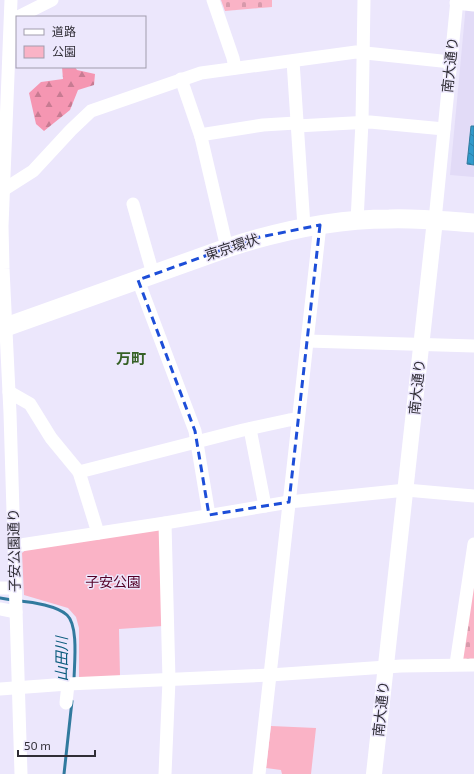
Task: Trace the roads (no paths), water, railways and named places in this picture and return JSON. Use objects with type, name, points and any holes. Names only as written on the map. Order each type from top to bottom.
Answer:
[{"type":"highway","name":"東京環状","points":[[2,325],[255,238],[312,226],[387,218],[474,223]]},
{"type":"main road","name":"南大通り","points":[[374,774],[435,220]]},
{"type":"street","name":"子安公園通り","points":[[11,0],[1,191],[3,269],[2,325],[9,392],[21,774]]},
{"type":"street","points":[[17,16],[52,0]]},
{"type":"street","points":[[213,0],[235,68]]},
{"type":"street","points":[[357,221],[362,122],[364,0]]},
{"type":"street","points":[[457,2],[474,5]]},
{"type":"street","name":"南大通り","points":[[435,220],[457,2]]},
{"type":"street","points":[[1,191],[33,171],[91,111],[201,73],[363,52],[451,62]]},
{"type":"street","points":[[259,774],[307,341],[312,226],[297,124],[294,61]]},
{"type":"street","points":[[181,79],[201,136],[227,248]]},
{"type":"street","points":[[201,136],[263,125],[362,122],[444,129]]},
{"type":"street","points":[[133,204],[145,277],[195,431],[209,515]]},
{"type":"street","points":[[307,341],[474,346]]},
{"type":"street","points":[[9,392],[30,404],[51,438],[79,472],[98,533]]},
{"type":"street","points":[[79,472],[196,442],[298,419]]},
{"type":"street","points":[[250,429],[265,506]]},
{"type":"street","points":[[0,482],[12,478]]},
{"type":"street","points":[[14,546],[289,502],[406,490],[474,496]]},
{"type":"street","points":[[165,523],[169,680],[165,774]]},
{"type":"street","points":[[456,664],[474,544]]},
{"type":"street","points":[[0,588],[15,600],[0,609]]},
{"type":"street","points":[[0,689],[72,684],[270,675],[386,667],[456,664],[474,665]]},
{"type":"street","points":[[66,703],[72,684]]},
{"type":"water","points":[[471,126],[474,126],[474,165],[467,164]]},
{"type":"waterway","name":"山田川","points":[[0,598],[12,600]]},
{"type":"waterway","name":"山田川","points":[[20,601],[38,603],[57,609],[67,615],[71,620],[75,656],[74,681]]},
{"type":"waterway","name":"山田川","points":[[64,774],[72,701]]},
{"type":"district","name":"万町","points":[[131,359]]},
{"type":"park label","name":"子安公園","points":[[113,582]]}]
